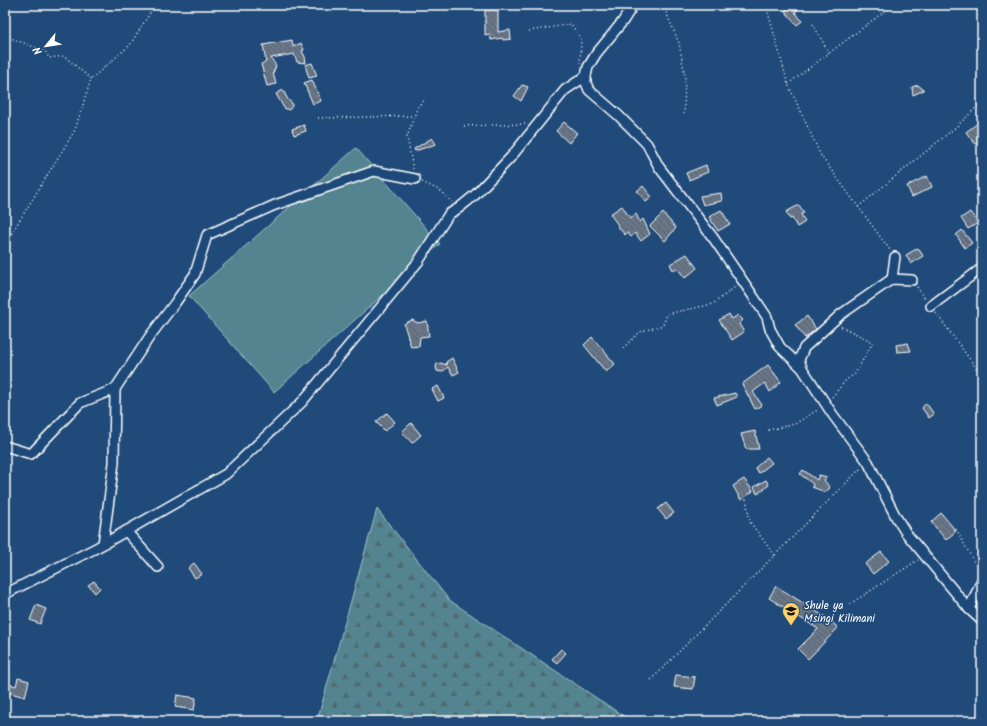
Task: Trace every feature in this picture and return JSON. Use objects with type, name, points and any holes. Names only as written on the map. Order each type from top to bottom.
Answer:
[{"type":"street","points":[[633,5],[623,21],[596,54],[588,67],[586,83],[589,90],[618,115],[647,144],[659,167],[714,239],[767,317],[770,329],[780,347],[802,368],[868,462],[896,517],[906,532],[969,609],[982,621]]},
{"type":"street","points":[[5,594],[103,544],[226,474],[302,402],[418,262],[449,214],[475,195],[511,156],[565,90],[586,76]]},
{"type":"street","points":[[103,544],[114,463],[115,389],[150,336],[195,274],[207,235],[275,205],[374,171],[415,179]]},
{"type":"street","points":[[892,279],[895,257]]},
{"type":"street","points":[[931,306],[982,268]]},
{"type":"street","points":[[802,368],[799,360],[804,348],[840,315],[892,279],[912,280]]},
{"type":"street","points":[[5,446],[31,454],[80,403],[115,389]]},
{"type":"street","points":[[126,531],[158,568]]},
{"type":"street","points":[[969,609],[982,580]]},
{"type":"path","points":[[5,244],[75,130],[91,79],[130,45],[155,5]]},
{"type":"path","points":[[663,5],[679,43],[685,76],[684,114]]},
{"type":"path","points":[[766,5],[788,84],[821,156],[895,257]]},
{"type":"path","points":[[788,84],[893,5]]},
{"type":"path","points":[[529,31],[571,24],[581,39],[580,63],[586,76]]},
{"type":"path","points":[[813,24],[829,53]]},
{"type":"path","points":[[5,36],[45,51],[49,58],[64,56],[91,79]]},
{"type":"path","points":[[426,99],[418,106],[407,137],[415,179],[439,190],[459,208]]},
{"type":"path","points":[[858,207],[956,127],[982,102]]},
{"type":"path","points":[[318,118],[414,116]]},
{"type":"path","points":[[464,126],[538,124]]},
{"type":"path","points":[[912,280],[982,376]]},
{"type":"path","points":[[623,348],[640,332],[663,325],[667,314],[713,304],[743,281]]},
{"type":"path","points":[[768,430],[795,424],[826,404],[846,380],[855,374],[873,342],[833,322]]},
{"type":"path","points":[[651,680],[868,462]]},
{"type":"path","points":[[746,499],[750,522],[775,556]]},
{"type":"path","points":[[956,529],[982,576]]},
{"type":"path","points":[[847,606],[925,556]]},
{"type":"green space","points":[[356,148],[440,244],[274,392],[189,296]]},
{"type":"green space","points":[[377,509],[449,600],[631,721],[317,721]]},
{"type":"building","points":[[792,5],[803,5],[795,12],[802,21],[797,25],[785,11]]},
{"type":"building","points":[[485,10],[498,10],[498,32],[510,30],[511,39],[503,40],[502,38],[491,40],[490,34],[485,35]]},
{"type":"building","points":[[292,40],[293,47],[301,43],[304,50],[302,51],[306,63],[297,62],[294,54],[271,58],[276,66],[273,73],[276,84],[267,86],[261,64],[266,62],[263,45]]},
{"type":"building","points":[[312,63],[317,76],[309,78],[305,65]]},
{"type":"building","points":[[312,80],[321,101],[313,104],[304,83]]},
{"type":"building","points":[[522,85],[528,87],[521,101],[514,96]]},
{"type":"building","points":[[918,85],[924,90],[913,95],[912,87]]},
{"type":"building","points":[[283,90],[288,100],[292,103],[289,110],[284,108],[276,94]]},
{"type":"building","points":[[982,120],[982,139],[975,144],[966,132]]},
{"type":"building","points":[[564,122],[577,133],[569,143],[556,131]]},
{"type":"building","points":[[304,125],[306,131],[294,135],[292,129]]},
{"type":"building","points":[[432,138],[436,144],[415,151],[414,149]]},
{"type":"building","points":[[706,165],[708,172],[689,180],[686,173]]},
{"type":"building","points":[[927,176],[932,187],[912,197],[907,186]]},
{"type":"building","points":[[643,186],[652,197],[646,202],[637,191]]},
{"type":"building","points":[[721,193],[722,201],[703,205],[700,196]]},
{"type":"building","points":[[799,205],[804,213],[801,214],[805,222],[797,227],[792,218],[790,219],[786,212]]},
{"type":"building","points":[[622,206],[630,218],[636,214],[640,222],[643,219],[650,234],[641,241],[635,233],[631,237],[627,232],[625,235],[617,226],[618,225],[610,214]]},
{"type":"building","points":[[721,210],[730,224],[718,231],[709,217]]},
{"type":"building","points":[[970,212],[978,223],[968,229],[961,218]]},
{"type":"building","points":[[663,213],[676,228],[665,241],[650,226]]},
{"type":"building","points":[[962,230],[972,243],[965,248],[956,235]]},
{"type":"building","points":[[918,248],[923,256],[911,264],[906,255]]},
{"type":"building","points":[[687,254],[697,268],[685,278],[677,268],[673,270],[670,264]]},
{"type":"building","points":[[729,314],[732,319],[738,315],[743,320],[739,324],[744,332],[732,340],[719,320]]},
{"type":"building","points":[[807,316],[816,329],[805,338],[795,325]]},
{"type":"building","points":[[412,320],[418,323],[427,321],[429,336],[420,337],[419,346],[411,347],[404,324]]},
{"type":"building","points":[[592,337],[615,364],[606,372],[584,345]]},
{"type":"building","points":[[908,343],[911,351],[897,352],[896,345]]},
{"type":"building","points":[[452,358],[459,372],[453,375],[448,367],[442,372],[437,371],[437,364],[440,363],[447,365],[446,362]]},
{"type":"building","points":[[768,365],[781,382],[770,392],[765,383],[753,392],[762,405],[755,409],[742,384]]},
{"type":"building","points":[[438,386],[444,398],[438,401],[432,389]]},
{"type":"building","points":[[735,393],[737,397],[717,405],[714,398]]},
{"type":"building","points":[[926,403],[934,414],[929,418],[922,408]]},
{"type":"building","points":[[387,413],[395,422],[385,431],[376,422]]},
{"type":"building","points":[[411,423],[421,435],[412,443],[402,432]]},
{"type":"building","points":[[755,431],[759,449],[746,449],[741,434]]},
{"type":"building","points":[[767,457],[772,463],[759,473],[755,468]]},
{"type":"building","points":[[803,470],[817,480],[819,475],[827,477],[824,480],[830,488],[824,493],[812,487],[813,484],[800,474]]},
{"type":"building","points":[[744,479],[753,491],[741,500],[733,486]]},
{"type":"building","points":[[766,480],[769,485],[757,494],[754,487]]},
{"type":"building","points":[[666,503],[674,513],[666,519],[658,509]]},
{"type":"building","points":[[941,513],[956,531],[946,540],[931,522]]},
{"type":"building","points":[[881,552],[889,561],[873,574],[865,564]]},
{"type":"building","points":[[194,563],[202,574],[195,578],[188,568]]},
{"type":"building","points":[[94,581],[100,588],[95,593],[88,585]]},
{"type":"building","points":[[776,586],[830,620],[838,628],[808,659],[798,649],[818,629],[769,598]]},
{"type":"building","points":[[36,605],[46,609],[40,624],[30,620]]},
{"type":"building","points":[[561,649],[566,653],[557,663],[552,659]]},
{"type":"building","points":[[676,675],[695,677],[693,689],[674,687]]},
{"type":"building","points":[[18,678],[29,681],[25,697],[7,692],[9,684],[16,686]]},
{"type":"building","points":[[177,695],[196,698],[194,710],[175,707]]},
{"type":"place","name":"Shule ya Msingi Kilimani","points":[[791,626]]}]
